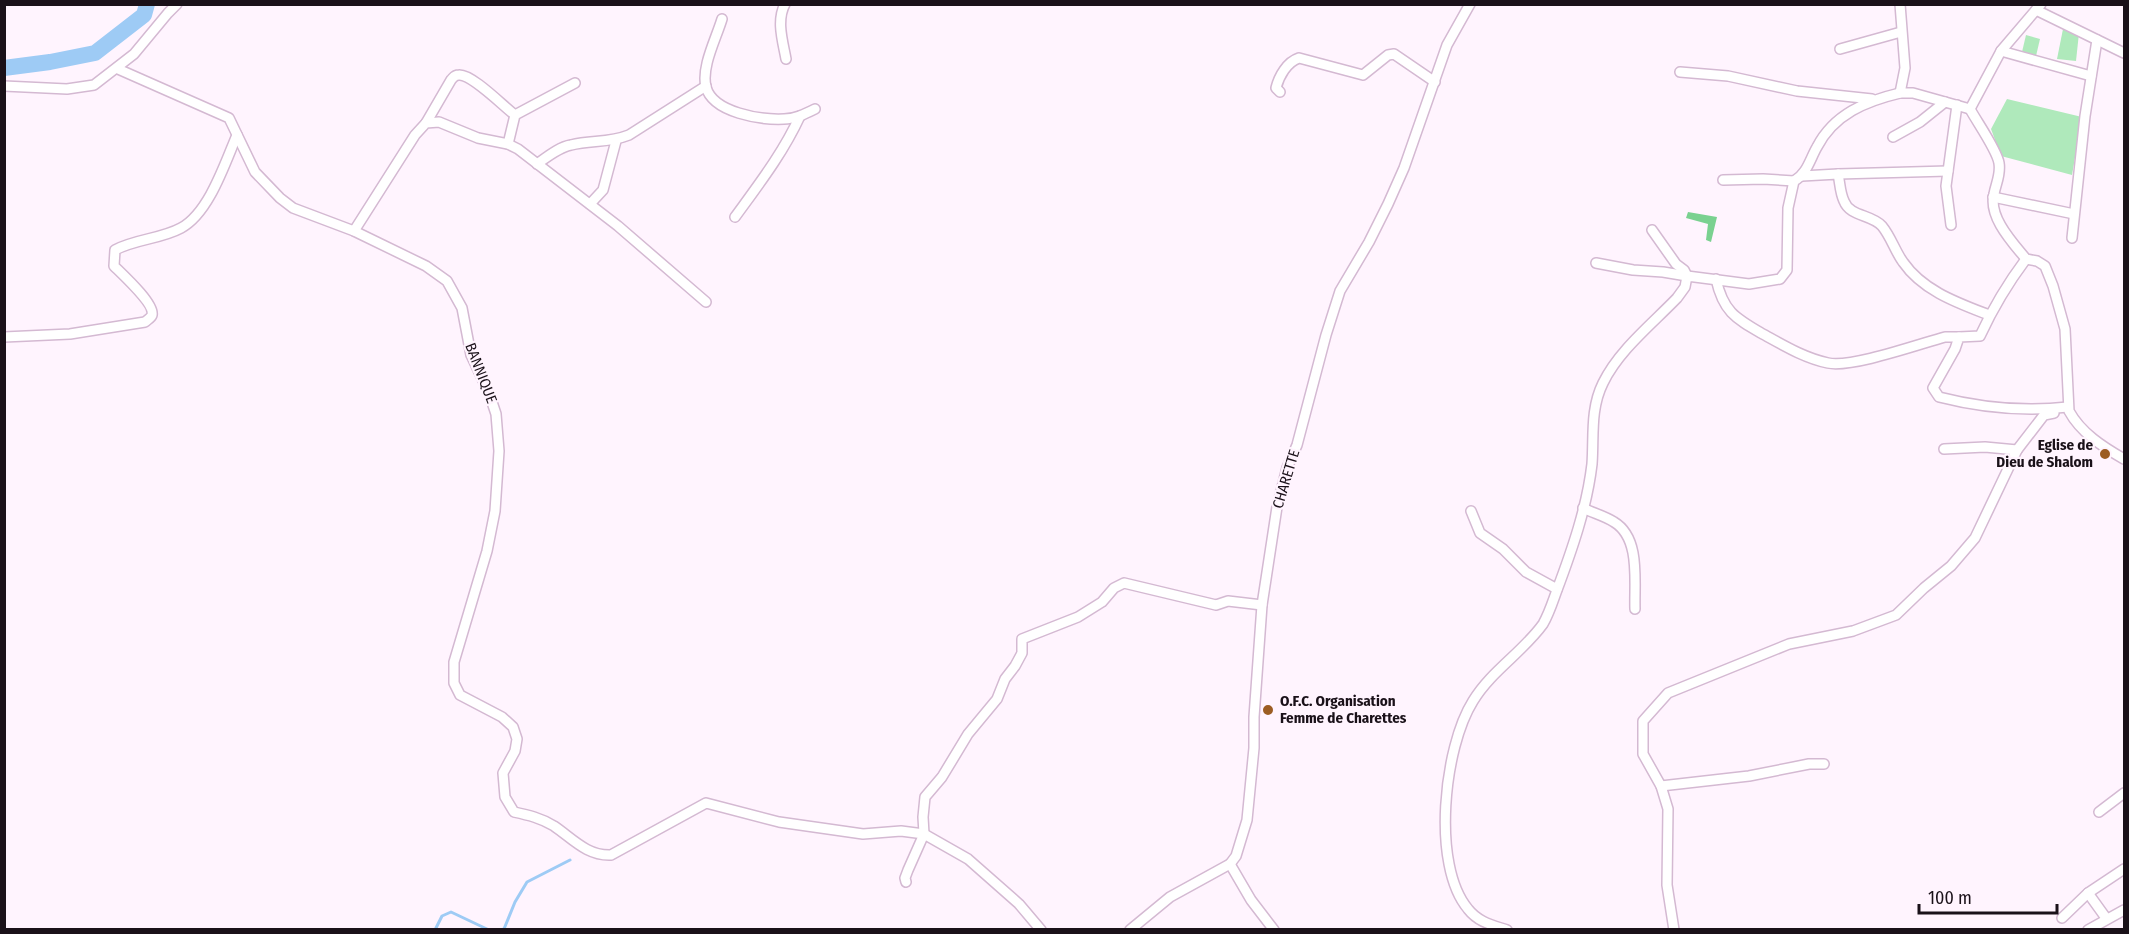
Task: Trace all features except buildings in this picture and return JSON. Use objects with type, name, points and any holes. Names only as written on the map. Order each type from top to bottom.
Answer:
[{"type":"street","points":[[4,86],[68,89],[94,85],[118,69],[134,54],[177,4]]},
{"type":"street","points":[[785,4],[780,25],[786,55]]},
{"type":"street","name":"CHARETTE","points":[[1230,864],[1241,843],[1251,795],[1262,605],[1276,507],[1287,468],[1297,445],[1340,291],[1388,204],[1404,168],[1447,45],[1470,4]]},
{"type":"street","points":[[1900,4],[1905,68],[1900,93]]},
{"type":"street","points":[[1970,109],[2001,51],[2038,7],[2124,53]]},
{"type":"street","points":[[722,19],[706,68],[706,86],[711,98],[723,108],[738,114],[784,119],[800,116],[815,109]]},
{"type":"street","points":[[1840,49],[1901,32]]},
{"type":"street","points":[[2072,238],[2097,40]]},
{"type":"street","points":[[2001,51],[2091,76]]},
{"type":"street","points":[[1280,92],[1276,88],[1277,83],[1287,66],[1299,58],[1363,75],[1388,55],[1394,54],[1435,82]]},
{"type":"street","name":"BANNIQUE","points":[[118,69],[229,118],[255,172],[292,208],[354,231],[426,266],[447,281],[462,308],[471,355],[496,414],[499,451],[495,511],[487,551],[454,662],[454,683],[460,695],[502,717],[513,727],[517,739],[515,751],[503,773],[505,796],[514,812],[539,818],[598,855],[611,855],[706,803],[779,822],[863,834],[901,831],[924,834]]},
{"type":"street","points":[[1680,72],[1728,76],[1797,91],[1874,99]]},
{"type":"street","points":[[354,231],[415,135],[426,123],[454,76],[470,78],[514,115]]},
{"type":"street","points":[[514,115],[575,83]]},
{"type":"street","points":[[537,164],[568,145],[593,141],[616,141],[629,135],[706,86]]},
{"type":"street","points":[[1596,263],[1633,270],[1749,284],[1780,279],[1787,270],[1788,208],[1798,179],[1827,129],[1856,107],[1874,99],[1900,93],[1913,93],[1970,109],[1999,160],[2000,177],[1993,197],[1999,224],[2026,259],[2037,261],[2045,266],[2053,286],[2065,329],[2068,409],[2073,419],[2091,437],[2124,459]]},
{"type":"street","points":[[1893,136],[1920,123],[1945,102]]},
{"type":"street","points":[[1951,225],[1946,186],[1957,105]]},
{"type":"street","points":[[508,144],[514,115]]},
{"type":"street","points":[[735,217],[770,170],[800,116]]},
{"type":"street","points":[[426,123],[439,122],[478,138],[508,144],[618,225],[706,302]]},
{"type":"street","points":[[4,337],[70,334],[145,322],[151,317],[150,304],[114,266],[115,250],[182,228],[195,216],[203,208],[237,135]]},
{"type":"street","points":[[590,204],[603,190],[616,141]]},
{"type":"street","points":[[1723,180],[1798,179],[1838,174],[1948,171]]},
{"type":"street","points":[[1838,174],[1844,202],[1849,209],[1876,220],[1884,228],[1902,261],[1914,276],[1939,293],[1989,315]]},
{"type":"street","points":[[1993,197],[2074,214]]},
{"type":"street","points":[[1507,930],[1484,923],[1468,910],[1456,892],[1446,854],[1446,789],[1458,729],[1473,700],[1496,670],[1530,639],[1544,622],[1584,508],[1592,464],[1595,406],[1603,383],[1618,360],[1685,287],[1687,276],[1684,270],[1676,264],[1652,230]]},
{"type":"street","points":[[1716,279],[1722,300],[1737,319],[1798,354],[1831,364],[1868,358],[1945,337],[1980,336],[1989,315],[2026,259]]},
{"type":"street","points":[[1959,337],[1955,349],[1933,388],[1939,397],[1968,404],[2016,409],[2068,409]]},
{"type":"street","points":[[1674,930],[1667,885],[1668,809],[1660,786],[1642,754],[1643,721],[1668,693],[1789,644],[1853,631],[1896,615],[1951,566],[1976,538],[2017,450],[2044,415],[2068,409]]},
{"type":"street","points":[[1944,449],[1985,447],[2017,450]]},
{"type":"street","points":[[1584,508],[1614,522],[1626,532],[1633,552],[1635,609]]},
{"type":"street","points":[[1471,511],[1480,533],[1503,549],[1526,572],[1557,589]]},
{"type":"street","points":[[906,882],[908,870],[924,834],[923,817],[926,796],[942,777],[968,734],[997,699],[1005,679],[1022,653],[1022,639],[1078,617],[1102,602],[1114,588],[1124,583],[1216,605],[1228,601],[1262,605]]},
{"type":"street","points":[[1660,786],[1749,776],[1809,764],[1824,764]]},
{"type":"street","points":[[2099,812],[2124,793]]},
{"type":"street","points":[[924,834],[968,859],[1019,904],[1041,930]]},
{"type":"street","points":[[1130,930],[1170,897],[1230,864],[1251,900],[1274,930]]},
{"type":"street","points":[[2062,918],[2088,893],[2124,870]]},
{"type":"street","points":[[2088,893],[2106,918]]},
{"type":"street","points":[[2088,930],[2124,910]]},
{"type":"green space","points":[[2063,29],[2079,33],[2076,61],[2057,59]]},
{"type":"green space","points":[[2026,35],[2040,39],[2036,56],[2022,52]]},
{"type":"green space","points":[[2007,99],[2082,117],[2072,175],[2001,156],[1991,129]]},
{"type":"green space","points":[[1688,212],[1717,217],[1711,242],[1706,240],[1708,224],[1686,218]]},
{"type":"waterway","points":[[4,68],[95,53],[144,15],[147,4]]},
{"type":"waterway","points":[[501,930],[504,929],[515,902],[527,882],[570,860]]},
{"type":"waterway","points":[[435,930],[442,916],[451,912],[489,930]]},
{"type":"place","name":"Eglise de Dieu de Shalom","points":[[2105,454]]},
{"type":"place","name":"O.F.C. Organisation Femme de Charettes","points":[[1268,710]]}]
